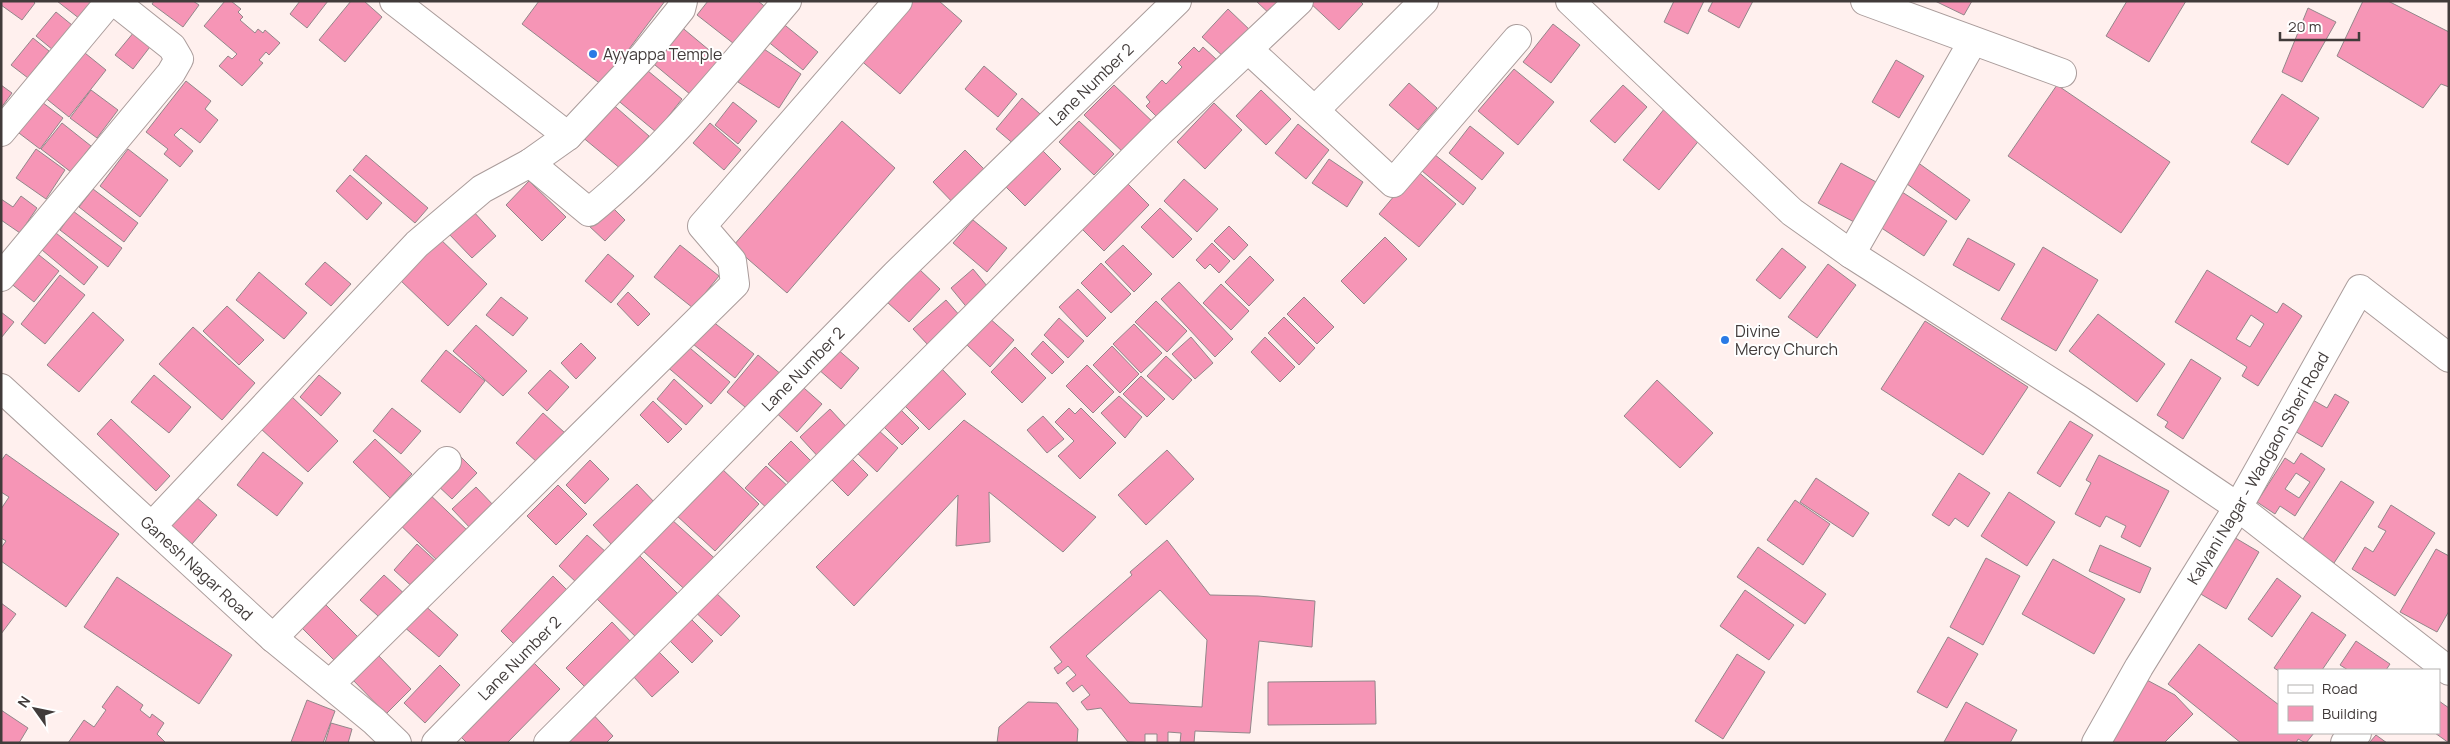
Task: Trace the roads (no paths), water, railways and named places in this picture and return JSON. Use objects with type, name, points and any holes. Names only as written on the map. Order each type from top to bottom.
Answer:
[{"type":"street","points":[[1,132],[110,1]]},
{"type":"street","points":[[1,277],[171,73],[179,58],[172,47],[114,1]]},
{"type":"street","points":[[394,1],[568,136]]},
{"type":"street","points":[[152,526],[417,244],[482,189],[530,162],[568,136],[644,55],[681,9],[683,1]]},
{"type":"street","points":[[530,162],[588,212],[624,184],[718,82],[787,1]]},
{"type":"street","points":[[330,684],[735,284],[732,261],[702,226],[898,1]]},
{"type":"street","name":"Lane Number 2","points":[[436,743],[896,274],[1177,1]]},
{"type":"street","points":[[548,743],[1160,132],[1299,1]]},
{"type":"street","points":[[1315,110],[1424,1]]},
{"type":"street","points":[[1570,1],[1792,212],[1851,254],[2081,401],[2238,507],[2441,669]]},
{"type":"street","points":[[1864,1],[1896,6],[1974,41],[2062,73]]},
{"type":"street","points":[[1249,50],[1393,183],[1517,38]]},
{"type":"street","points":[[1851,254],[1974,41]]},
{"type":"street","name":"Kalyani Nagar - Wadgaon Sheri Road","points":[[2096,743],[2144,659],[2238,507],[2360,289],[2449,358]]},
{"type":"street","name":"Ganesh Nagar Road","points":[[1,388],[273,638],[330,684],[370,732],[396,743]]},
{"type":"street","points":[[273,638],[447,461]]},
{"type":"street","points":[[2345,743],[2357,734]]},
{"type":"place","name":"Ayyappa Temple","points":[[593,54]]},
{"type":"place","name":"Divine Mercy Church","points":[[1725,340]]}]
